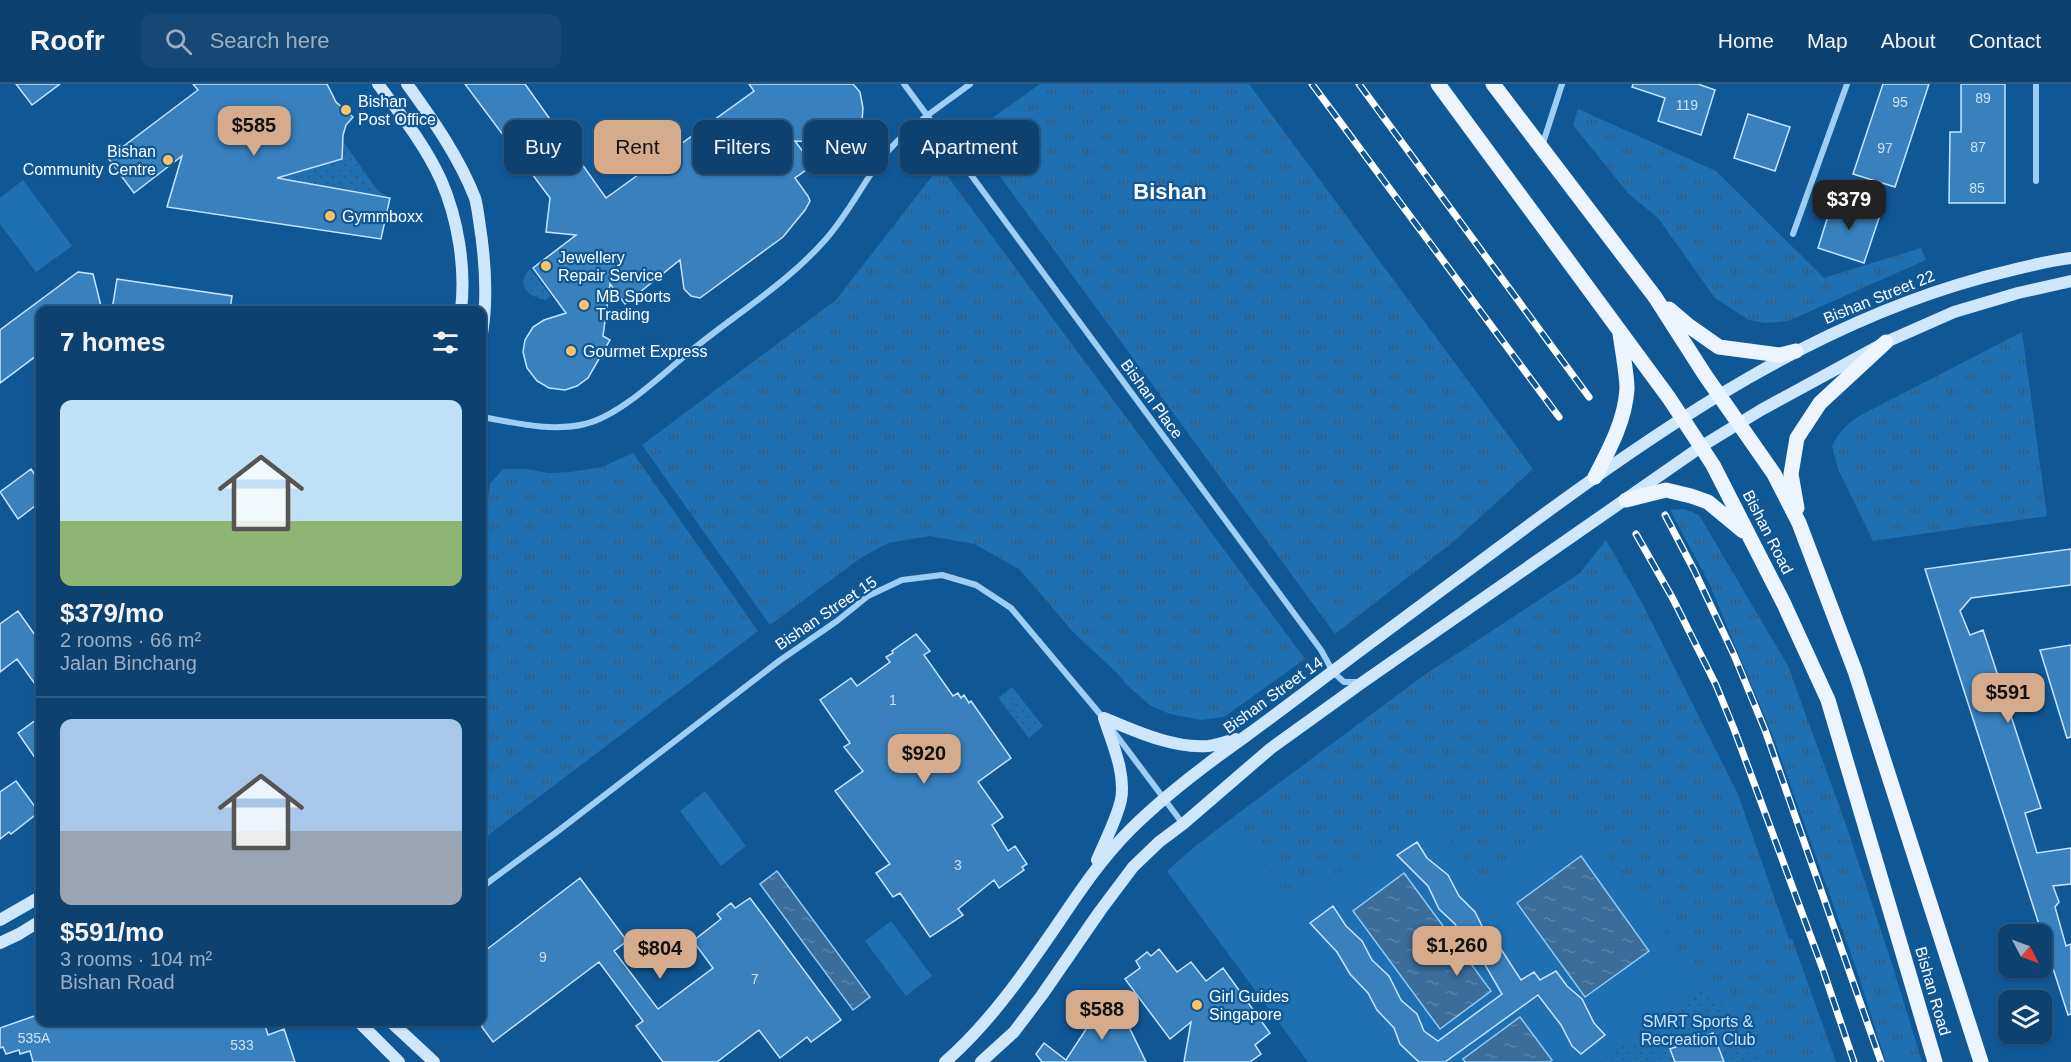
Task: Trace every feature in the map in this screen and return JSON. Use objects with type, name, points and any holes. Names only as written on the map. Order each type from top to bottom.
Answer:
[{"type":"main road","name":"Bishan Road","points":[[1438,84],[1702,446],[1751,539],[1828,700],[1935,1062]]},
{"type":"main road","name":"Bishan Road","points":[[1493,84],[1655,297],[1774,474],[1799,523],[1868,710],[1981,1062]]},
{"type":"main road","points":[[1655,297],[1689,326],[1719,347],[1780,355],[1796,351]]},
{"type":"main road","points":[[1595,477],[1614,441],[1624,409],[1627,388],[1620,333]]},
{"type":"main road","points":[[1799,523],[1791,474],[1797,438],[1820,403],[1886,342]]},
{"type":"main road","points":[[1626,500],[1666,490],[1691,496],[1708,502],[1751,539]]},
{"type":"street","points":[[378,84],[412,130],[441,180],[455,223],[461,259],[461,306]]},
{"type":"street","points":[[407,84],[446,141],[476,200],[484,266],[484,306]]},
{"type":"street","name":"Bishan Place","points":[[904,84],[1321,650],[1333,672]]},
{"type":"street","points":[[486,418],[542,426],[565,427],[587,424],[610,413],[640,393],[696,346],[791,273],[827,238],[884,156],[913,126],[970,84]]},
{"type":"street","points":[[1541,149],[1562,84]]},
{"type":"street","points":[[1793,234],[1847,84]]},
{"type":"street","points":[[2036,84],[2036,181]]},
{"type":"street","name":"Bishan Street 22","points":[[1682,418],[1796,351],[1862,318],[1947,287],[2039,262],[2071,258]]},
{"type":"street","points":[[981,1062],[1014,1032],[1133,867],[1159,842],[1270,749],[1363,682],[1702,446],[1739,424],[1886,342],[1954,312],[2071,280]]},
{"type":"street","name":"Bishan Street 14","points":[[945,1062],[961,1049],[1006,996],[1042,948],[1090,875],[1119,840],[1165,799],[1214,758],[1595,477],[1682,418]]},
{"type":"street","name":"Bishan Street 15","points":[[486,883],[868,596],[902,580],[942,575],[976,585],[1011,608],[1104,718],[1183,824]]},
{"type":"street","points":[[1333,672],[1344,682],[1363,682]]},
{"type":"street","points":[[1104,718],[1140,733],[1173,743],[1207,746],[1243,738]]},
{"type":"street","points":[[1090,875],[1112,826],[1121,798],[1119,765],[1104,718]]},
{"type":"street","points":[[0,920],[36,899]]},
{"type":"street","points":[[0,943],[36,923]]},
{"type":"street","points":[[363,1026],[399,1062]]},
{"type":"street","points":[[396,1026],[434,1062]]},
{"type":"green space","points":[[1040,84],[1249,84],[1533,469],[1453,542],[1335,634],[998,174],[1039,174],[1039,120],[989,120]]},
{"type":"green space","points":[[1578,109],[1716,171],[1824,278],[1921,248],[1926,260],[1788,321],[1765,323],[1749,320],[1715,298],[1658,218],[1628,193],[1573,125]]},
{"type":"green space","points":[[323,113],[378,191],[390,198],[274,178]]},
{"type":"green space","points":[[934,174],[946,174],[1305,659],[1224,717],[1201,720],[1170,714],[1151,706],[1128,686],[1075,634],[1019,569],[974,544],[930,536],[888,543],[862,557],[770,625],[642,445],[836,300]]},
{"type":"green space","points":[[23,180],[72,246],[36,272],[0,224],[0,198]]},
{"type":"green space","points":[[530,269],[551,296],[546,300],[534,296],[526,289],[523,280]]},
{"type":"green space","points":[[2022,332],[2047,516],[1873,541],[1838,469],[1832,446],[1838,436],[1845,427],[1863,414]]},
{"type":"green space","points":[[633,453],[758,631],[486,837],[486,510],[490,484],[503,469],[525,469],[549,473],[602,467]]},
{"type":"green space","points":[[1684,509],[1699,515],[1788,666],[1845,822],[1922,1062],[1886,1062],[1856,968],[1774,739],[1709,583],[1670,510]]},
{"type":"green space","points":[[1606,540],[1643,605],[1737,792],[1836,1062],[1762,1062],[1578,815],[1482,886],[1429,810],[1293,903],[1232,818],[1423,676],[1580,573]]},
{"type":"green space","points":[[1012,687],[1043,726],[1029,738],[998,698]]},
{"type":"green space","points":[[705,791],[746,846],[721,866],[680,811]]},
{"type":"green space","points":[[1429,810],[1482,886],[1578,815],[1705,985],[1601,1062],[1308,1062],[1167,871],[1232,818],[1293,903]]},
{"type":"green space","points":[[891,921],[932,976],[906,996],[865,941]]},
{"type":"green space","name":"SMRT Sports & Recreation Club","points":[[1705,985],[1762,1062],[1601,1062]]},
{"type":"water","points":[[1581,856],[1649,951],[1585,997],[1517,903]]},
{"type":"water","points":[[777,871],[870,997],[853,1010],[760,884]]},
{"type":"water","points":[[1404,873],[1491,991],[1440,1029],[1353,911]]},
{"type":"water","points":[[1520,1017],[1552,1060],[1549,1062],[1465,1062],[1463,1059]]},
{"type":"building","points":[[16,84],[60,84],[32,105]]},
{"type":"building","name":"Bishan Community Centre","points":[[193,84],[327,84],[336,102],[353,117],[346,125],[343,135],[342,159],[277,178],[390,198],[381,239],[167,207],[182,156],[134,193],[108,158],[198,90]]},
{"type":"building","points":[[465,84],[525,84],[551,120],[504,120],[504,136]]},
{"type":"building","points":[[749,84],[853,84],[860,92],[863,108],[862,120],[804,120],[804,142],[795,141],[804,153],[804,172],[795,178],[810,201],[783,237],[700,298],[691,296],[684,289],[680,260],[625,304],[610,284],[603,336],[610,340],[588,378],[577,386],[565,390],[549,388],[537,381],[527,368],[523,352],[525,340],[533,327],[544,320],[566,313],[533,268],[576,235],[546,232],[550,198],[532,174],[582,174],[582,164],[606,198],[639,174],[681,174],[681,144],[693,135],[693,174],[792,174],[792,120],[714,120],[754,91]]},
{"type":"building","points":[[1633,84],[1698,84],[1715,90],[1701,135],[1658,121],[1665,98],[1632,87]]},
{"type":"building","points":[[1883,84],[1929,84],[1895,187],[1853,174]]},
{"type":"building","points":[[1961,84],[2005,84],[2005,203],[1949,203],[1950,132],[1961,132]]},
{"type":"building","points":[[1748,114],[1790,127],[1775,171],[1734,158]]},
{"type":"building","points":[[1833,200],[1880,215],[1864,263],[1818,248]]},
{"type":"building","points":[[78,272],[93,274],[101,306],[36,306],[36,356],[0,383],[0,330]]},
{"type":"building","points":[[117,279],[232,296],[231,306],[113,306]]},
{"type":"building","points":[[31,469],[36,476],[36,505],[18,519],[0,492]]},
{"type":"building","points":[[2071,549],[2071,585],[1971,598],[1960,611],[1970,635],[1983,630],[2041,808],[2025,813],[2037,853],[2071,848],[2071,884],[2053,886],[2059,902],[2055,907],[2066,946],[2071,944],[2071,1014],[2068,1015],[2052,965],[2052,924],[2039,924],[1925,569]]},
{"type":"building","points":[[18,611],[36,636],[36,685],[17,659],[0,672],[0,624]]},
{"type":"building","points":[[916,634],[930,651],[924,655],[953,696],[958,693],[961,698],[964,695],[969,703],[971,701],[1011,758],[978,782],[1003,817],[992,825],[1008,851],[1015,846],[1027,864],[1022,867],[1024,870],[999,888],[994,880],[958,909],[963,915],[930,937],[900,893],[893,897],[876,873],[890,864],[835,791],[863,771],[844,747],[850,743],[820,700],[851,678],[857,686],[890,662],[886,657]]},
{"type":"building","points":[[2071,645],[2071,737],[2067,738],[2040,650]]},
{"type":"building","points":[[36,720],[36,759],[18,733]]},
{"type":"building","points":[[16,781],[36,808],[36,814],[11,834],[9,832],[0,839],[0,792]]},
{"type":"building","points":[[1417,842],[1427,858],[1448,875],[1459,896],[1475,912],[1484,930],[1499,946],[1521,980],[1534,972],[1540,980],[1556,971],[1567,986],[1582,999],[1594,1023],[1605,1035],[1581,1054],[1572,1046],[1561,1025],[1538,995],[1445,1062],[1419,1062],[1400,1044],[1394,1028],[1377,1010],[1368,993],[1350,974],[1337,952],[1310,923],[1333,906],[1346,926],[1362,941],[1372,960],[1389,976],[1401,1000],[1417,1014],[1424,1031],[1438,1041],[1502,994],[1484,963],[1466,948],[1455,924],[1439,909],[1428,886],[1397,855]]},
{"type":"building","points":[[580,878],[627,941],[614,951],[658,1009],[713,968],[693,941],[721,919],[717,914],[731,903],[735,908],[750,898],[841,1020],[811,1042],[807,1037],[780,1058],[759,1030],[717,1062],[663,1062],[636,1026],[643,1021],[599,962],[493,1042],[482,1027],[486,1026],[486,950]]},
{"type":"building","name":"Girl Guides Singapore","points":[[1159,949],[1177,972],[1191,962],[1206,981],[1223,968],[1270,1033],[1255,1045],[1261,1054],[1250,1062],[1184,1062],[1191,1022],[1170,1039],[1125,979],[1140,968],[1136,961],[1147,952],[1151,956]]},
{"type":"building","points":[[1113,994],[1146,1062],[1042,1062],[1036,1054],[1044,1043],[1066,1060],[1092,1020],[1096,1022]]},
{"type":"building","points":[[36,1015],[36,1026],[265,1026],[268,1035],[284,1029],[295,1062],[33,1062],[30,1051],[20,1054],[19,1050],[6,1054],[3,1047],[0,1048],[0,1028]]},
{"type":"building","points":[[1713,1033],[1724,1062],[1675,1062],[1670,1049]]},
{"type":"railway","points":[[1312,84],[1559,417]]},
{"type":"railway","points":[[1359,84],[1589,397]]},
{"type":"railway","points":[[1665,515],[1734,655],[1765,730],[1881,1062]]},
{"type":"railway","points":[[1636,534],[1673,599],[1716,685],[1822,967],[1854,1062]]},
{"type":"place","name":"Bishan Post Office","points":[[346,110]]},
{"type":"place","name":"Bishan Community Centre","points":[[168,160]]},
{"type":"place","name":"Gymmboxx","points":[[330,216]]},
{"type":"place","name":"Jewellery Repair Service","points":[[546,266]]},
{"type":"place","name":"MB Sports Trading","points":[[584,305]]},
{"type":"place","name":"Gourmet Express","points":[[571,351]]},
{"type":"place","name":"Girl Guides Singapore","points":[[1197,1005]]},
{"type":"district","name":"Bishan","points":[[1170,191]]}]
